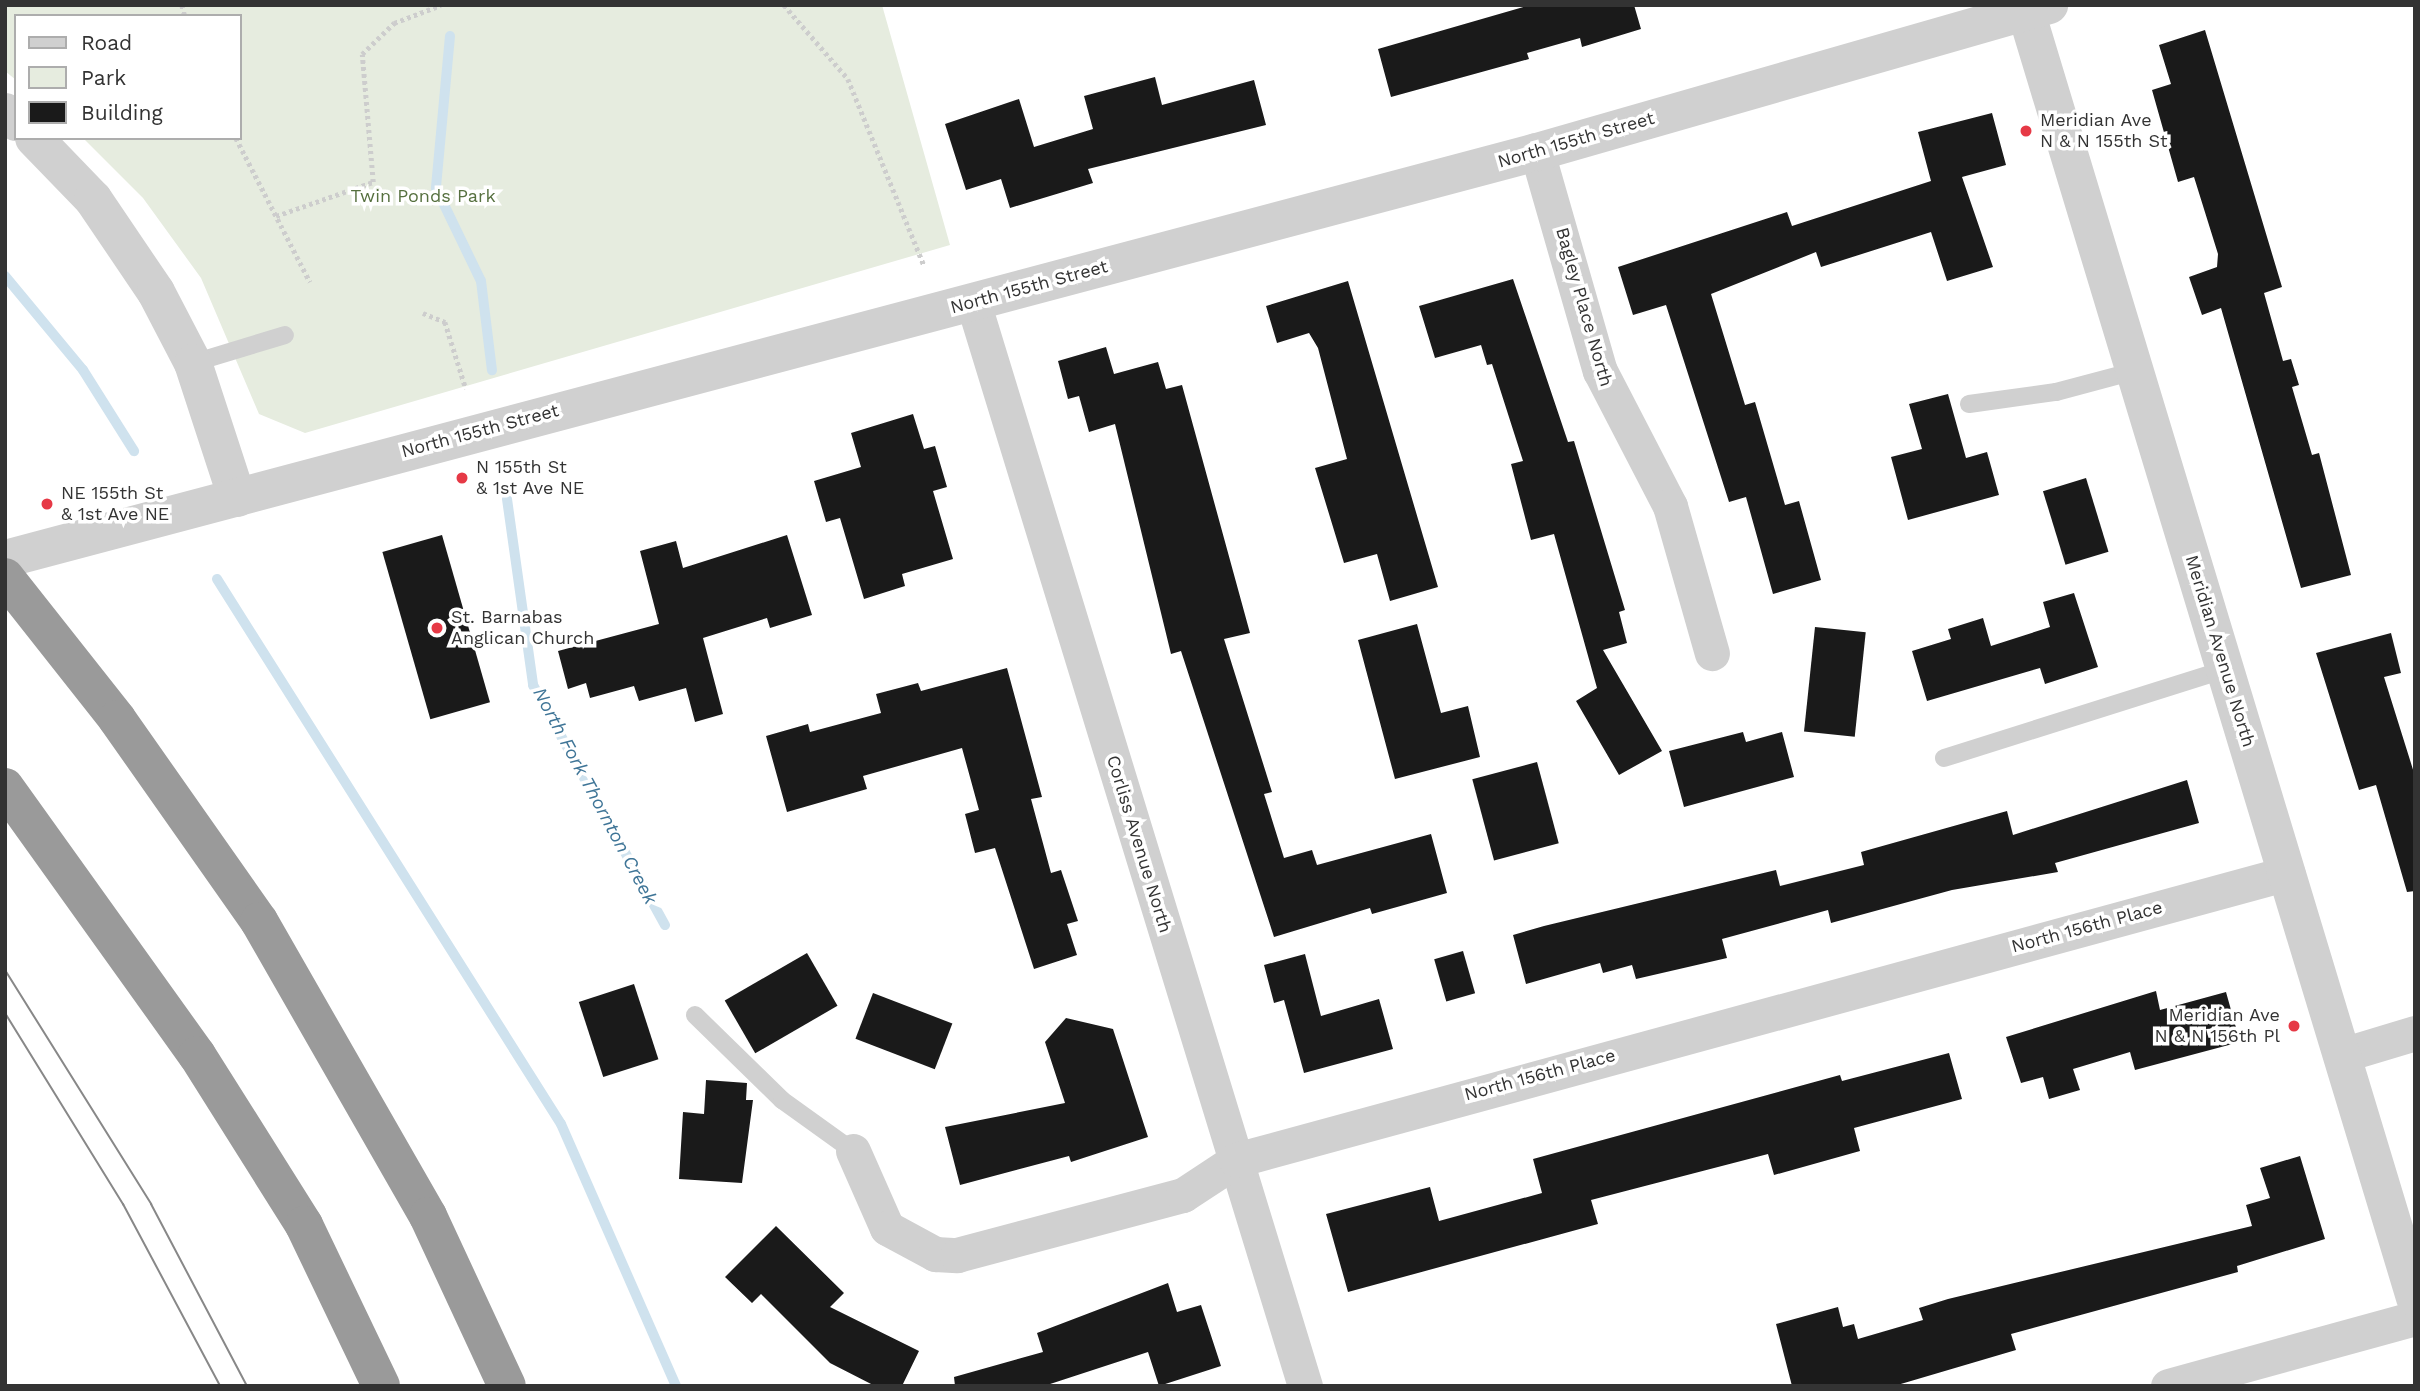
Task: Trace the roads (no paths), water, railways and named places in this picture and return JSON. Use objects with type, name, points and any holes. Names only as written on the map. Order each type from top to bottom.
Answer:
[{"type":"highway","points":[[5,577],[117,719],[259,921],[343,1061],[429,1216],[507,1386]]},
{"type":"highway","points":[[5,787],[212,1077],[304,1225],[382,1386]]},
{"type":"street","name":"North 155th Street","points":[[5,559],[1537,152],[2033,7]]},
{"type":"street","name":"Meridian Avenue North","points":[[2033,7],[2135,370],[2415,1298]]},
{"type":"street","points":[[36,140],[128,246],[194,363],[237,498]]},
{"type":"street","name":"Bagley Place North","points":[[1537,152],[1600,371],[1670,506],[1712,653]]},
{"type":"street","name":"Corliss Avenue North","points":[[973,302],[1305,1386]]},
{"type":"street","name":"North 156th Place","points":[[853,1151],[887,1228],[935,1254],[957,1255],[1183,1195],[1236,1160],[2288,873]]},
{"type":"street","points":[[2342,1055],[2415,1033]]},
{"type":"street","points":[[2168,1386],[2415,1318]]},
{"type":"lane","points":[[194,363],[285,335]]},
{"type":"lane","points":[[1969,404],[2056,392],[2135,370]]},
{"type":"lane","points":[[1944,758],[2226,669]]},
{"type":"lane","points":[[695,1015],[782,1100],[853,1151]]},
{"type":"waterway","name":"North Fork Thornton Creek","points":[[450,36],[436,188],[481,281],[492,370]]},
{"type":"waterway","points":[[5,276],[83,370],[134,451]]},
{"type":"waterway","name":"North Fork Thornton Creek","points":[[507,499],[533,685],[665,925]]},
{"type":"waterway","points":[[217,579],[561,1124],[676,1386]]},
{"type":"tram line","points":[[5,970],[151,1204],[247,1386]]},
{"type":"tram line","points":[[5,1013],[123,1204],[220,1386]]},
{"type":"place","name":"Meridian Ave N & N 155th St","points":[[2026,131]]},
{"type":"place","name":"N 155th St & 1st Ave NE","points":[[462,478]]},
{"type":"place","name":"NE 155th St & 1st Ave NE","points":[[47,504]]},
{"type":"place","name":"St. Barnabas Anglican Church","points":[[437,628]]},
{"type":"place","name":"Meridian Ave N & N 156th Pl","points":[[2294,1026]]},
{"type":"park label","name":"Twin Ponds Park","points":[[423,196]]}]
